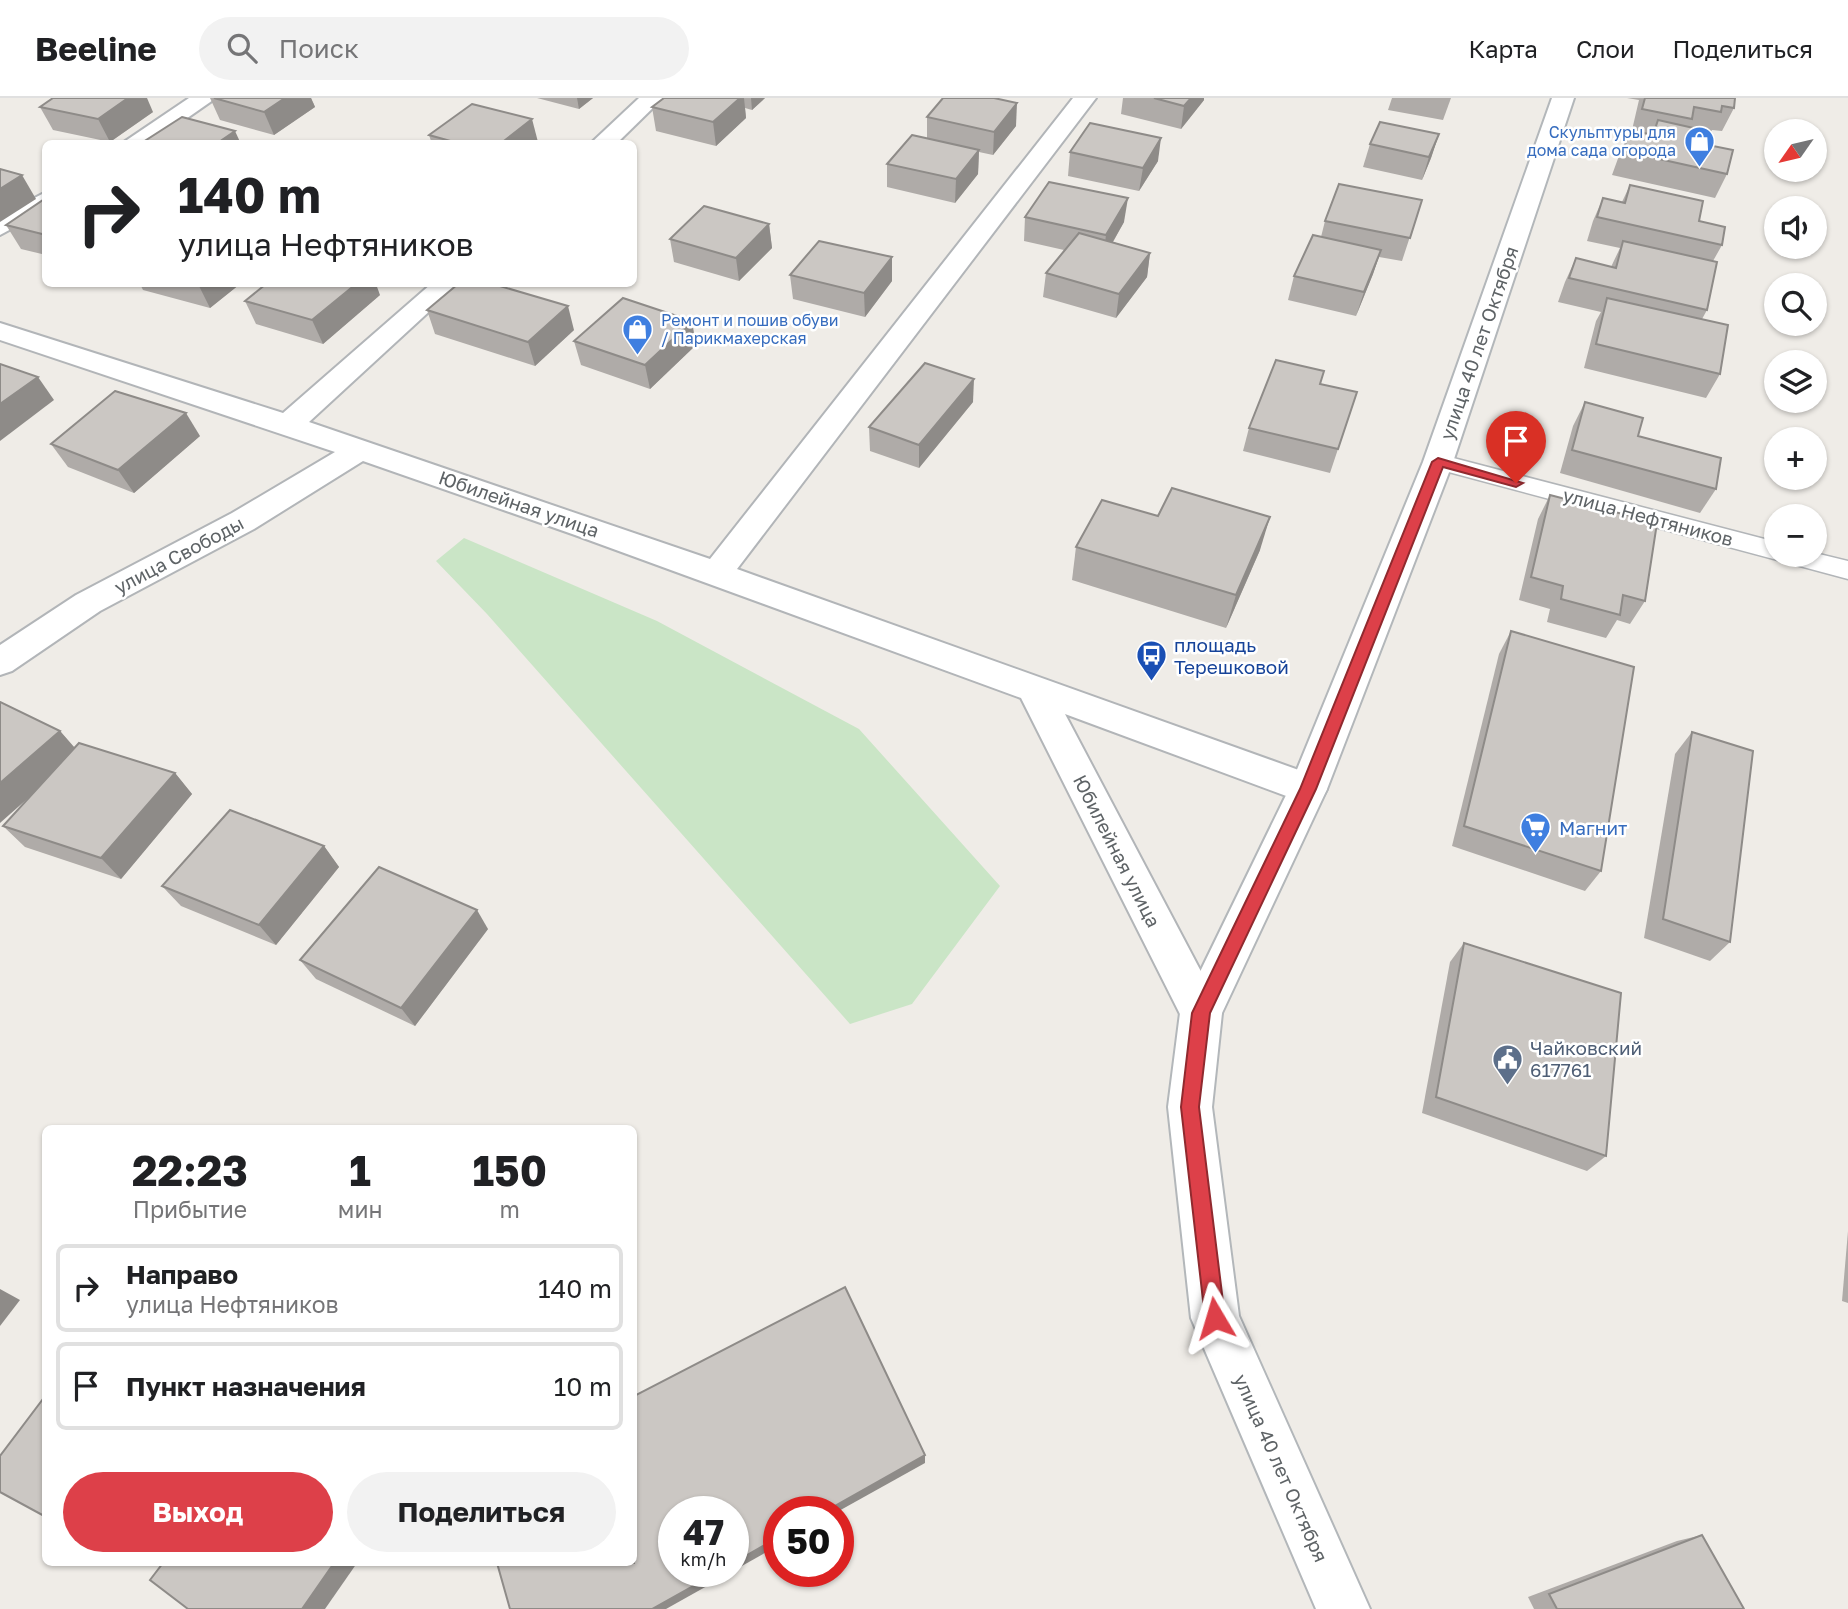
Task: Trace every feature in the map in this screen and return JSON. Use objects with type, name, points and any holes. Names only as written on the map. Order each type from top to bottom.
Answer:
[{"type":"street","points":[[139,140],[205,98]]},
{"type":"street","points":[[606,140],[652,98]]},
{"type":"street","points":[[716,574],[1085,98]]},
{"type":"street","name":"улица 40 лет Октября","points":[[1343,1609],[1215,1318],[1190,1107],[1201,1013],[1308,789],[1438,462],[1563,98]]},
{"type":"street","points":[[0,228],[42,202]]},
{"type":"street","points":[[288,425],[443,287]]},
{"type":"street","name":"Юбилейная улица","points":[[0,331],[288,425],[716,574],[1308,789]]},
{"type":"street","name":"улица Свободы","points":[[0,662],[88,603],[243,522],[360,450]]},
{"type":"street","name":"Юбилейная улица","points":[[1034,689],[1201,1013]]},
{"type":"lane","name":"улица Нефтяников","points":[[1438,462],[1764,548]]},
{"type":"lane","points":[[1827,565],[1848,570]]},
{"type":"green space","points":[[464,538],[657,621],[859,729],[1000,886],[912,1004],[850,1024],[487,614],[436,561]]},
{"type":"building","points":[[53,98],[128,98],[98,119],[40,107]]},
{"type":"building","points":[[214,98],[285,98],[264,112]]},
{"type":"building","points":[[664,98],[740,98],[713,122],[652,107]]},
{"type":"building","points":[[943,98],[994,98],[1017,103],[994,132],[927,117]]},
{"type":"building","points":[[1154,98],[1191,98],[1184,106]]},
{"type":"building","points":[[1645,98],[1735,98],[1734,108],[1722,106],[1721,112],[1694,107],[1692,119],[1642,109]]},
{"type":"building","points":[[472,104],[532,119],[505,140],[447,140],[429,135]]},
{"type":"building","points":[[182,117],[235,131],[222,140],[146,140]]},
{"type":"building","points":[[1658,120],[1707,131],[1703,144],[1733,150],[1727,174],[1623,151],[1630,130],[1653,135]]},
{"type":"building","points":[[1380,122],[1439,134],[1429,157],[1370,144]]},
{"type":"building","points":[[1090,123],[1161,138],[1143,168],[1070,152]]},
{"type":"building","points":[[912,135],[979,150],[956,179],[887,164]]},
{"type":"building","points":[[0,169],[22,175],[0,189]]},
{"type":"building","points":[[1049,182],[1128,198],[1106,235],[1025,217]]},
{"type":"building","points":[[1339,184],[1422,200],[1410,238],[1325,221]]},
{"type":"building","points":[[1630,185],[1703,201],[1699,221],[1725,227],[1722,245],[1597,217],[1603,198],[1625,203]]},
{"type":"building","points":[[42,201],[42,234],[6,225]]},
{"type":"building","points":[[704,206],[769,224],[736,258],[670,239]]},
{"type":"building","points":[[1079,233],[1150,253],[1119,294],[1046,273]]},
{"type":"building","points":[[1313,235],[1381,250],[1364,292],[1294,276]]},
{"type":"building","points":[[819,241],[892,257],[864,293],[790,275]]},
{"type":"building","points":[[1623,241],[1717,262],[1707,310],[1569,278],[1576,258],[1616,268]]},
{"type":"building","points":[[262,287],[352,287],[312,320],[245,301]]},
{"type":"building","points":[[454,287],[503,287],[568,306],[528,342],[427,310]]},
{"type":"building","points":[[623,298],[692,321],[645,365],[574,341]]},
{"type":"building","points":[[1607,298],[1728,325],[1720,374],[1596,344]]},
{"type":"building","points":[[1276,360],[1324,371],[1320,384],[1357,392],[1338,449],[1249,428]]},
{"type":"building","points":[[925,363],[974,379],[919,445],[869,427]]},
{"type":"building","points":[[0,364],[38,377],[0,404]]},
{"type":"building","points":[[115,391],[186,413],[118,470],[51,444]]},
{"type":"building","points":[[1585,402],[1643,418],[1638,436],[1721,458],[1716,489],[1572,450]]},
{"type":"building","points":[[1172,488],[1270,517],[1236,595],[1076,547],[1102,500],[1158,516]]},
{"type":"building","points":[[1550,495],[1657,523],[1645,601],[1623,595],[1620,615],[1561,599],[1563,586],[1531,577]]},
{"type":"building","points":[[1511,631],[1634,667],[1601,871],[1464,826]]},
{"type":"building","points":[[0,702],[60,731],[0,783]]},
{"type":"building","points":[[1692,732],[1753,751],[1730,942],[1663,919]]},
{"type":"building","points":[[79,743],[175,773],[101,858],[3,826]]},
{"type":"building","points":[[230,810],[324,846],[259,925],[162,886]]},
{"type":"building","points":[[379,867],[477,910],[401,1008],[300,960]]},
{"type":"building","points":[[1464,943],[1621,993],[1606,1156],[1436,1097]]},
{"type":"building","points":[[845,1287],[925,1455],[852,1496],[763,1496],[763,1546],[749,1554],[749,1496],[658,1496],[658,1587],[691,1587],[652,1609],[510,1609],[498,1566],[637,1566],[637,1394]]},
{"type":"building","points":[[42,1400],[42,1515],[0,1492],[0,1456]]},
{"type":"building","points":[[1702,1535],[1744,1609],[1557,1609],[1549,1594]]},
{"type":"building","points":[[161,1566],[332,1566],[302,1609],[188,1609],[150,1580]]},
{"type":"place","name":"Скульптуры для дома сада огорода","points":[[1699,168]]},
{"type":"place","name":"Ремонт и пошив обуви / Парикмахерская","points":[[638,356]]},
{"type":"place","name":"площадь Терешковой","points":[[1151,683]]},
{"type":"place","name":"Магнит","points":[[1536,855]]},
{"type":"place","name":"Чайковский 617761","points":[[1507,1086]]},
{"type":"route","points":[[1215,1318],[1190,1107],[1201,1013],[1308,789],[1438,462],[1516,483]]}]
